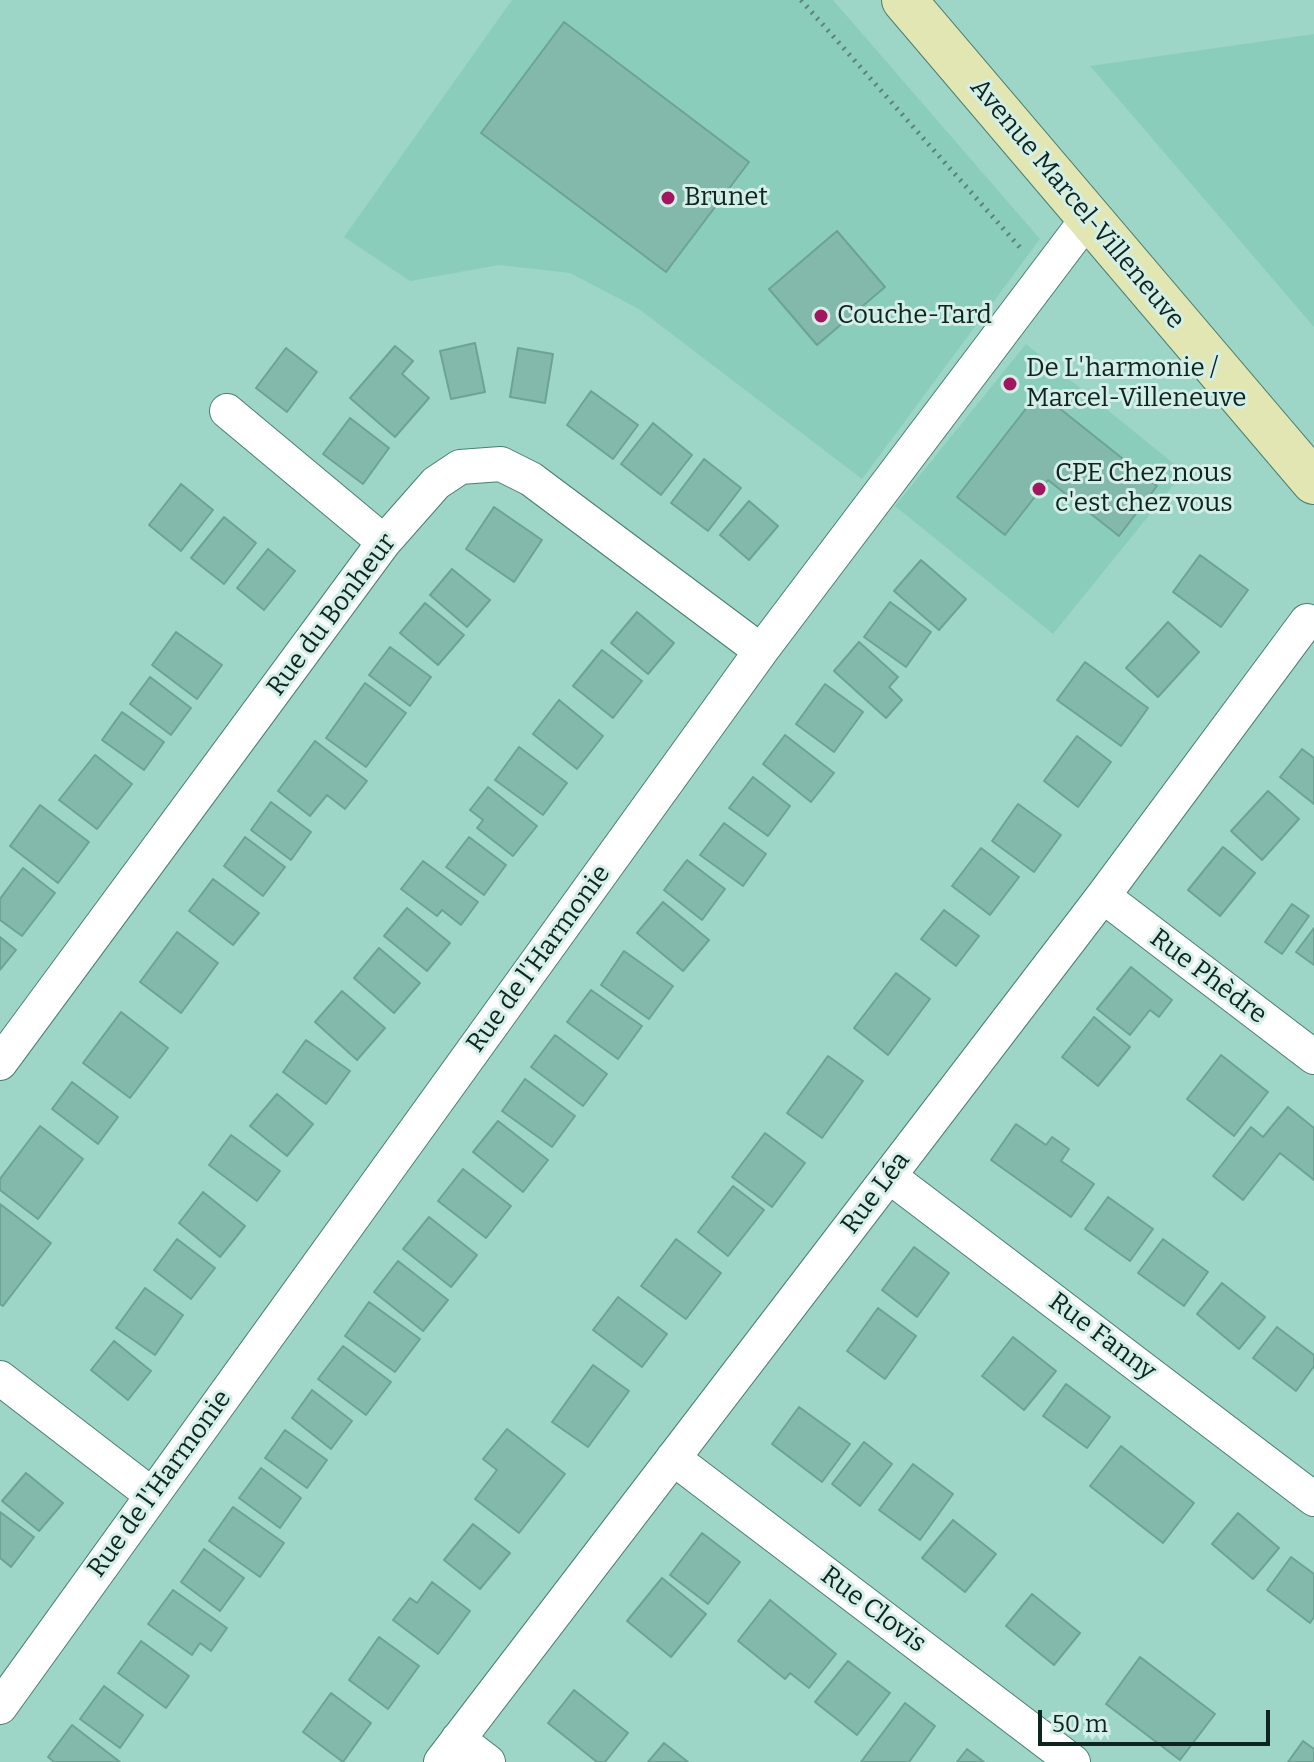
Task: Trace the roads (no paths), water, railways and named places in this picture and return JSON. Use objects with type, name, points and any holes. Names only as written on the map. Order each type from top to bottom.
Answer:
[{"type":"street","name":"Avenue Marcel-Villeneuve","points":[[904,0],[1314,482]]},
{"type":"street","name":"Rue de l'Harmonie","points":[[0,1707],[761,651],[1088,218]]},
{"type":"street","points":[[227,411],[384,542]]},
{"type":"street","name":"Rue du Bonheur","points":[[0,1063],[384,542],[436,483],[460,467],[501,464],[531,479],[761,651]]},
{"type":"street","name":"Rue Léa","points":[[450,1751],[1103,896],[1307,621]]},
{"type":"street","name":"Rue Phèdre","points":[[1103,896],[1314,1057]]},
{"type":"street","name":"Rue Fanny","points":[[889,1176],[1314,1499]]},
{"type":"street","points":[[0,1378],[152,1495]]},
{"type":"street","name":"Rue Clovis","points":[[673,1458],[1073,1762]]},
{"type":"street","points":[[450,1751],[488,1762]]},
{"type":"place","name":"Brunet","points":[[668,198]]},
{"type":"place","name":"Couche-Tard","points":[[821,316]]},
{"type":"place","name":"De L'harmonie / Marcel-Villeneuve","points":[[1010,384]]},
{"type":"place","name":"CPE Chez nous c'est chez vous","points":[[1039,489]]}]
